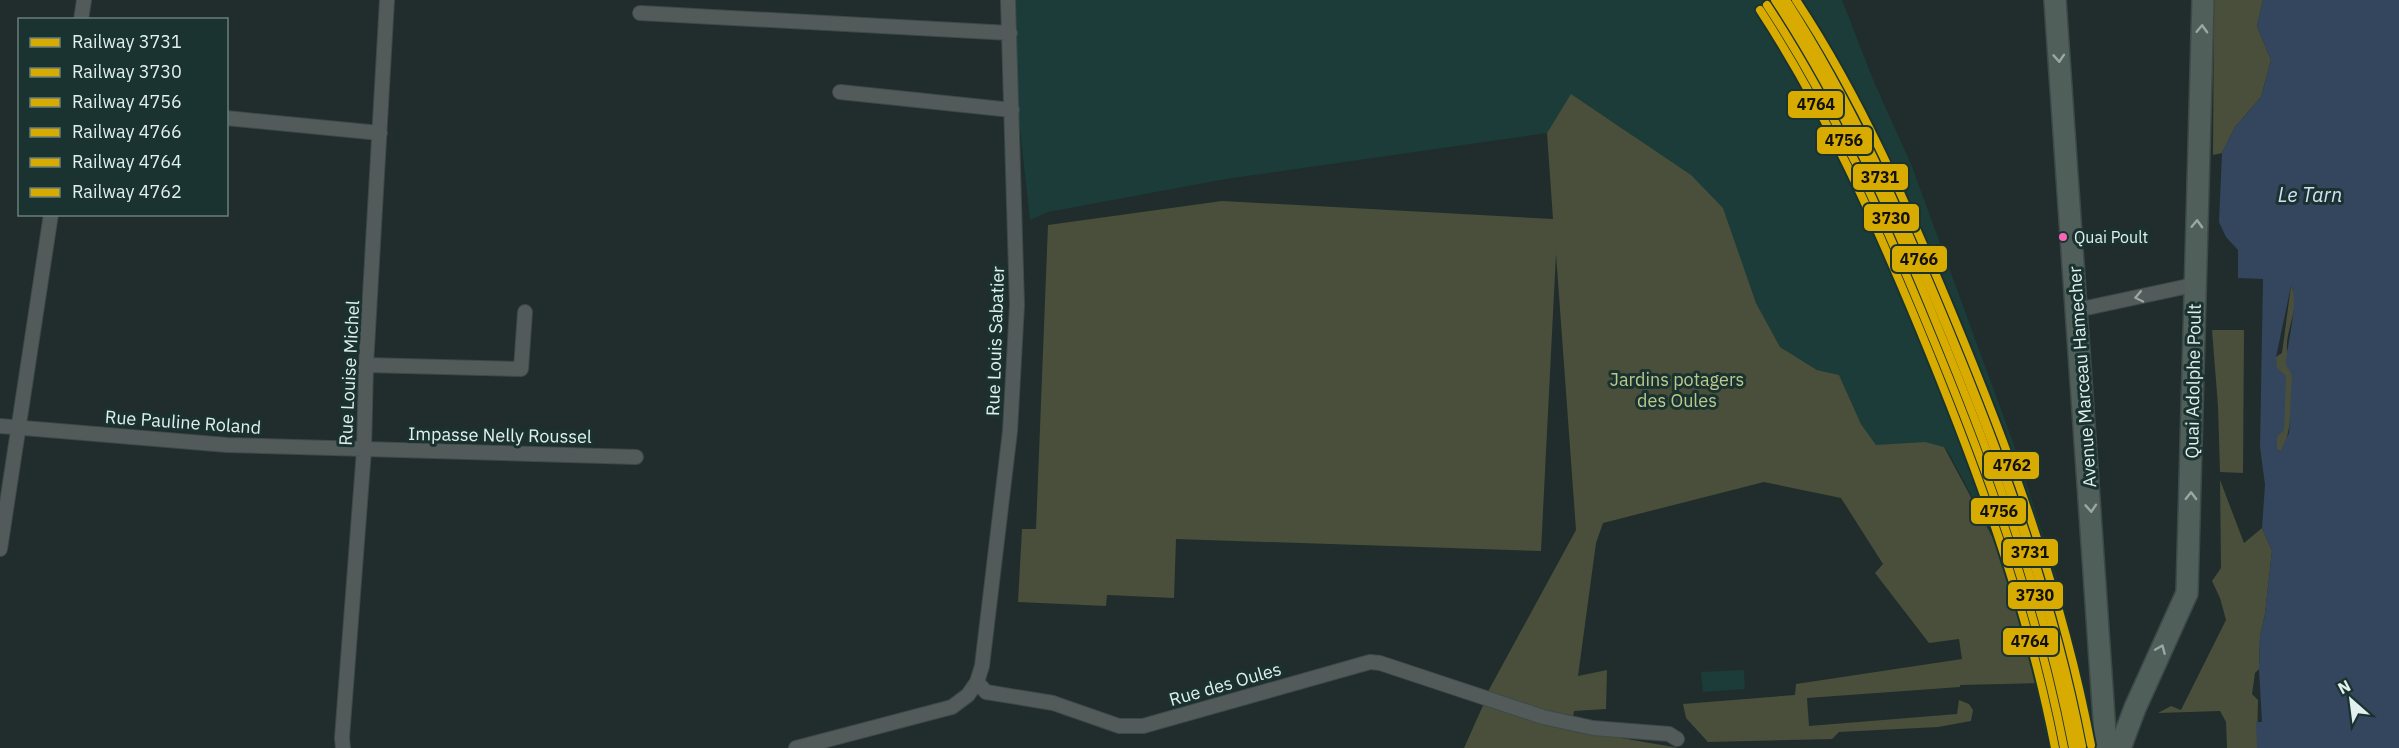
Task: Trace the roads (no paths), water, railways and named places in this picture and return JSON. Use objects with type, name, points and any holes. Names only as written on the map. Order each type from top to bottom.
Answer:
[{"type":"main road","name":"Avenue Marceau Hamecher","points":[[2055,0],[2078,310],[2106,748]]},
{"type":"main road","name":"Quai Adolphe Poult","points":[[2120,748],[2134,708],[2187,593],[2203,0]]},
{"type":"main road","points":[[2101,682],[2108,701],[2126,708],[2140,698]]},
{"type":"street","points":[[81,18],[84,0]]},
{"type":"street","name":"Rue Louise Michel","points":[[343,748],[364,450],[366,365],[387,0]]},
{"type":"street","name":"Rue Louis Sabatier","points":[[977,682],[982,666],[1010,431],[1017,305],[1008,0]]},
{"type":"street","points":[[640,13],[1010,33]]},
{"type":"street","points":[[840,92],[1012,111]]},
{"type":"street","points":[[228,118],[380,133]]},
{"type":"street","points":[[0,549],[51,216]]},
{"type":"street","points":[[2078,310],[2196,283]]},
{"type":"street","points":[[366,365],[521,369],[525,312]]},
{"type":"street","name":"Rue Pauline Roland","points":[[0,426],[226,446],[364,450]]},
{"type":"street","name":"Impasse Nelly Roussel","points":[[364,450],[636,456]]},
{"type":"street","name":"Rue des Oules","points":[[977,682],[986,692],[1053,703],[1119,726],[1143,726],[1370,662],[1391,666],[1543,717],[1593,728],[1670,734],[1677,739]]},
{"type":"street","points":[[796,748],[952,707],[968,695],[977,682]]},
{"type":"water","name":"Le Tarn","points":[[2263,0],[2399,0],[2399,748],[2257,748],[2256,722],[2262,722],[2260,637],[2272,551],[2262,528],[2265,485],[2260,447],[2263,279],[2238,278],[2238,250],[2226,237],[2219,222],[2222,153],[2235,127],[2261,97],[2271,60],[2257,26]],"holes":[[[2291,286],[2293,312],[2286,365],[2292,375],[2289,433],[2280,452],[2277,449],[2277,437],[2284,430],[2286,376],[2277,368],[2276,357]]]},
{"type":"rail line","name":"3730","points":[[1775,0],[1822,78],[1864,158],[1902,241],[1958,377],[1998,481],[2033,586],[2048,639],[2073,748]]},
{"type":"rail line","name":"3731","points":[[1783,0],[1831,80],[1874,163],[1949,333],[2008,486],[2042,589],[2069,694],[2080,748]]},
{"type":"rail line","name":"4766","points":[[1786,0],[1832,77],[1873,156],[1910,237],[1966,372],[2006,477],[2041,583],[2057,636],[2082,746]]},
{"type":"rail line","name":"4762","points":[[1796,0],[1820,37],[1882,153],[1918,232],[1995,419],[2050,579],[2091,745]]},
{"type":"rail line","name":"4756","points":[[1767,5],[1814,83],[1856,163],[1894,245],[1950,380],[1989,484],[2024,588],[2064,748]]},
{"type":"rail line","name":"4764","points":[[1760,10],[1828,126],[1885,247],[1941,381],[1980,484],[2015,588],[2055,748]]},
{"type":"place","name":"Quai Poult","points":[[2063,237]]},
{"type":"park label","name":"Jardins potagers des Oules","points":[[1677,389]]}]
